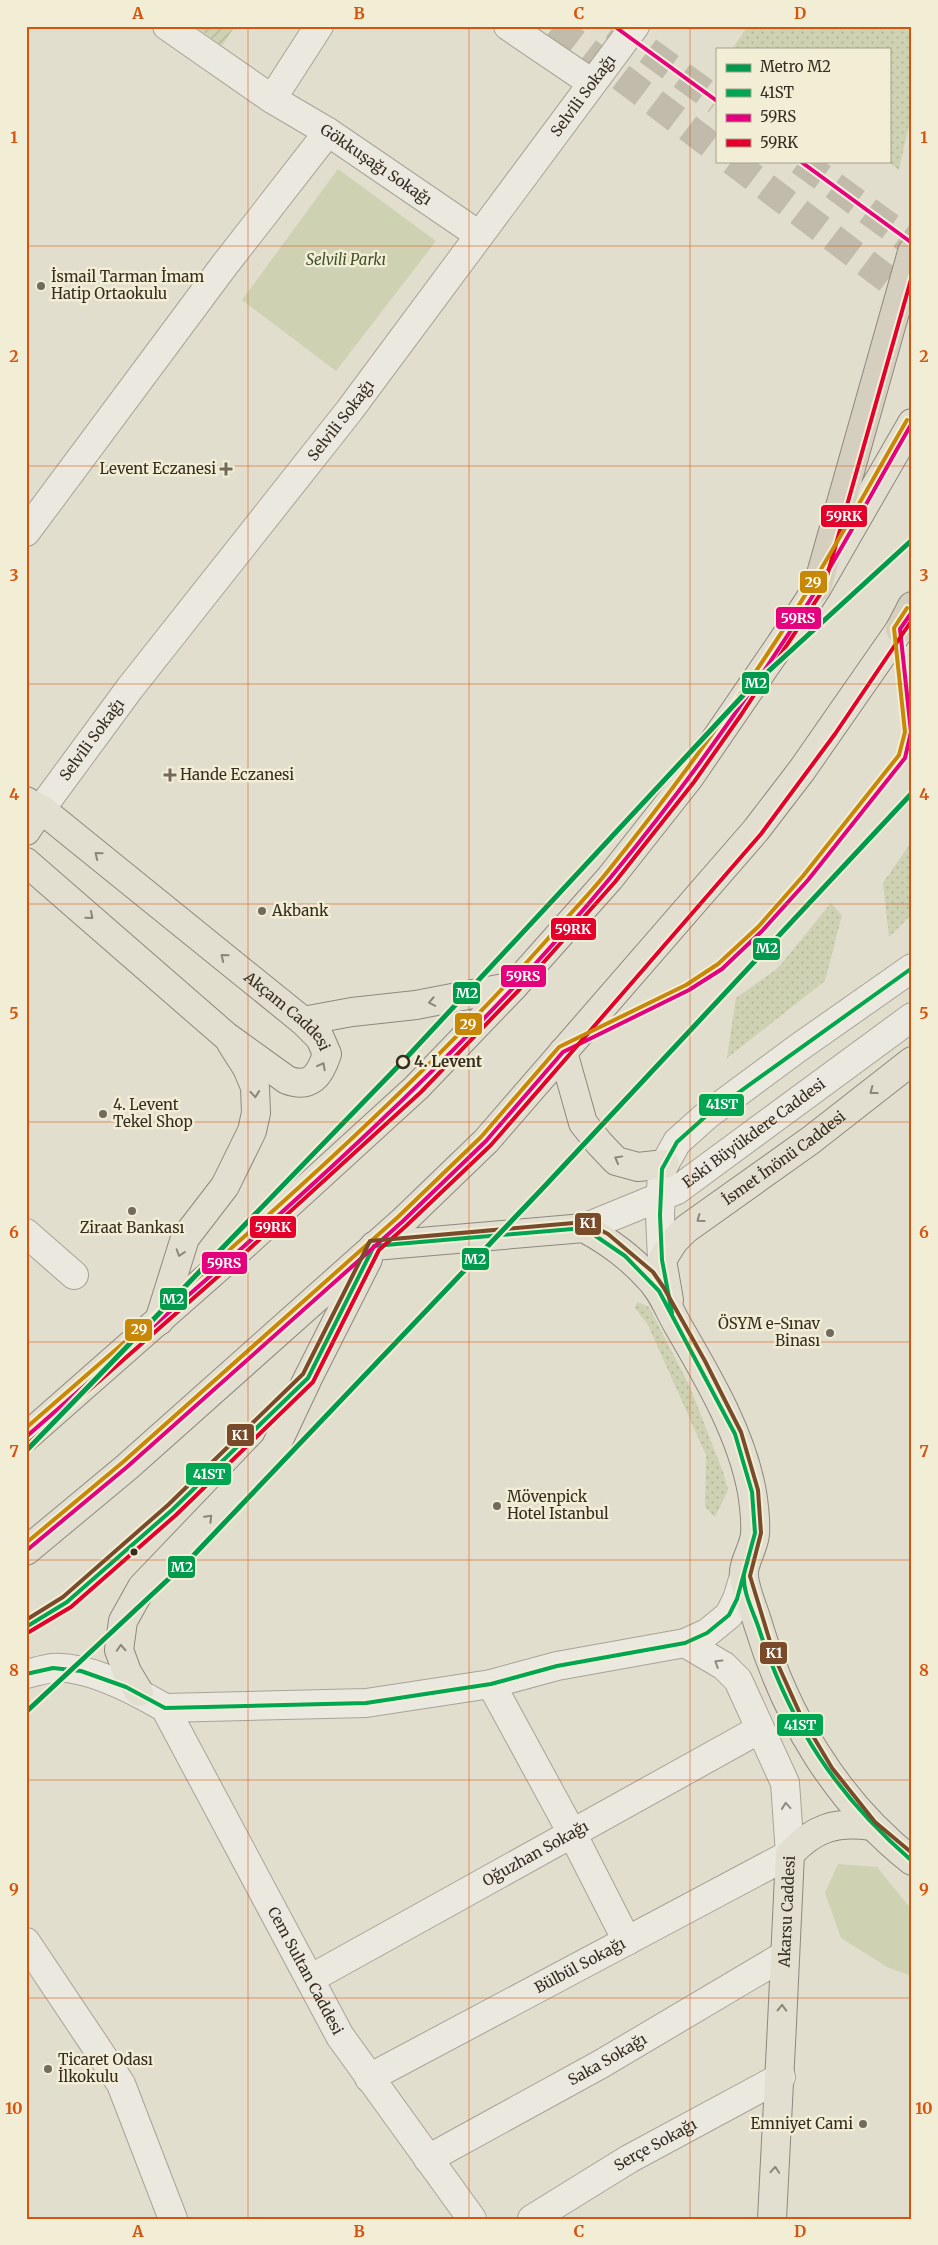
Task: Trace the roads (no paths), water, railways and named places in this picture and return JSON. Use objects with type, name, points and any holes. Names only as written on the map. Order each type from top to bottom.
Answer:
[{"type":"highway","points":[[817,588],[912,252]]},
{"type":"main road","points":[[26,1437],[159,1321],[416,1088],[514,986],[610,878],[689,778],[817,588],[912,423]]},
{"type":"main road","points":[[26,1551],[127,1467],[437,1190],[486,1140],[762,822],[802,770],[908,615]]},
{"type":"main road","name":"Akçam Caddesi","points":[[26,862],[226,1036],[287,1080],[298,1084],[313,1079],[322,1069],[327,1054],[320,1038],[303,1021],[31,814]]},
{"type":"main road","points":[[303,1021],[352,1012],[416,1005],[514,986]]},
{"type":"main road","points":[[159,1321],[185,1238],[225,1186],[252,1131],[256,1112],[255,1087],[246,1068],[226,1036]]},
{"type":"main road","points":[[563,1052],[583,1123],[599,1143],[616,1161],[638,1167],[664,1164]]},
{"type":"main road","name":"İsmet İnönü Caddesi","points":[[662,1260],[674,1242],[686,1229],[811,1140],[912,1062]]},
{"type":"main road","points":[[374,1246],[584,1228],[604,1239],[648,1276],[659,1291],[735,1434],[749,1482],[755,1534],[744,1576],[769,1660],[795,1719],[827,1772],[871,1826],[912,1861]]},
{"type":"main road","points":[[139,1692],[127,1672],[119,1650],[123,1621],[142,1587],[275,1448],[374,1246]]},
{"type":"main road","points":[[662,1260],[672,1316]]},
{"type":"main road","points":[[790,1854],[804,1839],[818,1831],[835,1826],[856,1824],[871,1826]]},
{"type":"main road","name":"Akarsu Caddesi","points":[[772,2219],[781,2076],[790,1854]]},
{"type":"street","name":"Gökkuşağı Sokağı","points":[[167,26],[272,99],[328,132],[479,235]]},
{"type":"street","points":[[272,99],[319,26]]},
{"type":"street","points":[[508,26],[592,83]]},
{"type":"street","name":"Selvili Sokağı","points":[[31,814],[349,411],[634,26]]},
{"type":"street","points":[[26,532],[224,267],[328,132]]},
{"type":"street","points":[[662,1260],[662,1168],[677,1142],[706,1116],[798,1048],[912,968]]},
{"type":"street","name":"Eski Büyükdere Caddesi","points":[[584,1228],[677,1190],[728,1155],[912,1016]]},
{"type":"street","points":[[26,1233],[74,1275]]},
{"type":"street","points":[[26,1674],[54,1668],[91,1673],[139,1692],[165,1708],[366,1703],[492,1684],[592,1659],[685,1643],[708,1633],[729,1615],[744,1576]]},
{"type":"street","name":"Akarsu Caddesi","points":[[685,1643],[724,1666],[738,1680],[784,1783],[790,1854]]},
{"type":"street","points":[[492,1684],[572,1833],[627,1941]]},
{"type":"street","name":"Cem Sultan Caddesi","points":[[165,1708],[340,2036],[472,2219]]},
{"type":"street","name":"Oğuzhan Sokağı","points":[[310,1979],[760,1729]]},
{"type":"street","name":"Bülbül Sokağı","points":[[369,2078],[790,1854]]},
{"type":"street","points":[[26,1942],[121,2084],[173,2219]]},
{"type":"street","name":"Saka Sokağı","points":[[428,2159],[600,2064],[785,1955]]},
{"type":"street","name":"Serçe Sokağı","points":[[532,2219],[629,2159],[781,2076]]},
{"type":"tunnel","points":[[554,26],[716,149]]},
{"type":"tunnel","points":[[614,26],[716,100]]},
{"type":"tunnel","points":[[733,162],[912,298]]},
{"type":"tunnel","points":[[801,162],[912,243]]},
{"type":"metro line","name":"M2","points":[[26,1451],[408,1056],[748,690],[912,540]]},
{"type":"metro line","name":"M2","points":[[26,1712],[190,1559],[542,1189],[912,793]]},
{"type":"place","name":"İsmail Tarman İmam Hatip Ortaokulu","points":[[41,286]]},
{"type":"place","name":"Levent Eczanesi","points":[[226,469]]},
{"type":"place","name":"Hande Eczanesi","points":[[170,775]]},
{"type":"place","name":"Akbank","points":[[262,911]]},
{"type":"place","name":"4. Levent","points":[[403,1062]]},
{"type":"place","name":"4. Levent Tekel Shop","points":[[103,1114]]},
{"type":"place","name":"Ziraat Bankası","points":[[132,1211]]},
{"type":"place","name":"ÖSYM e-Sınav Binası","points":[[830,1333]]},
{"type":"place","name":"Mövenpick Hotel Istanbul","points":[[497,1506]]},
{"type":"place","name":"Ticaret Odası İlkokulu","points":[[48,2069]]},
{"type":"place","name":"Emniyet Cami","points":[[863,2124]]},
{"type":"park label","name":"Selvili Parkı","points":[[346,260]]}]
